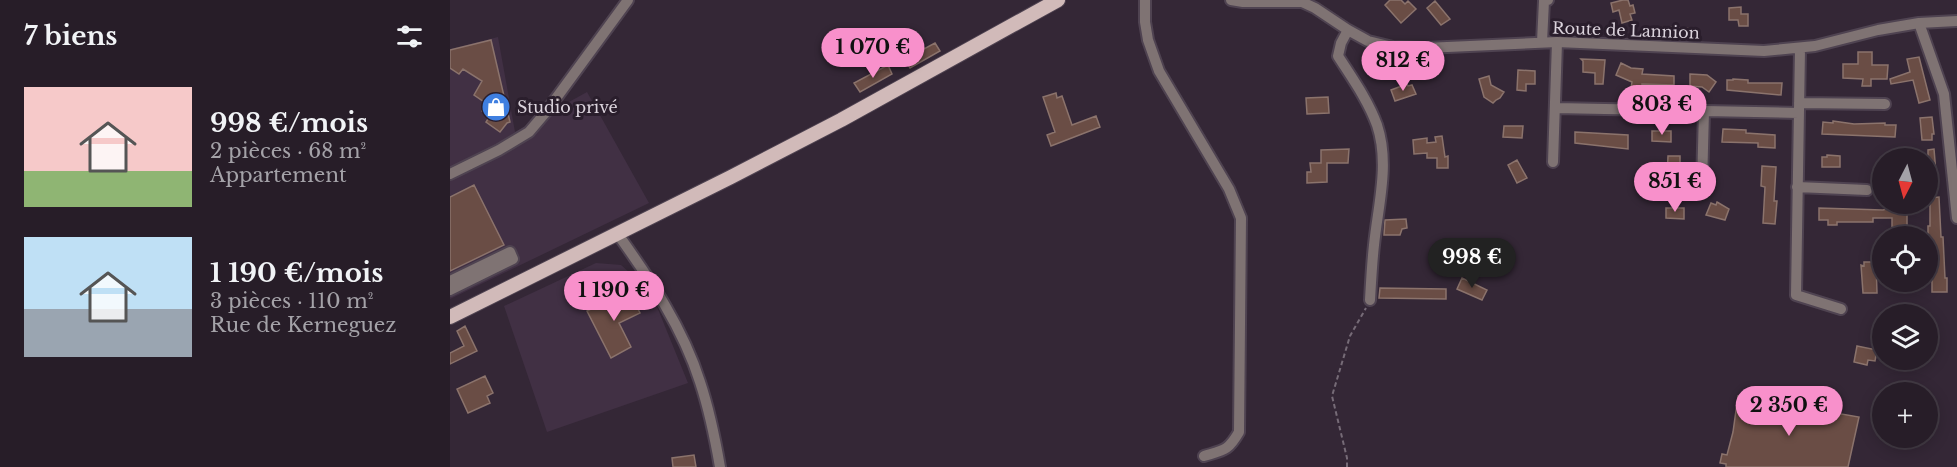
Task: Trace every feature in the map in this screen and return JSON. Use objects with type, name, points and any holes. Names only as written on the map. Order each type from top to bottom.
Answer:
[{"type":"main road","points":[[450,317],[831,125],[1058,0]]},
{"type":"street","points":[[450,174],[499,150],[529,132],[628,0]]},
{"type":"street","points":[[1145,0],[1144,22],[1159,71],[1229,189],[1241,218],[1239,432],[1231,446],[1203,456]]},
{"type":"street","name":"Route de Lannion","points":[[1230,0],[1243,2],[1302,1],[1368,41],[1393,47],[1425,48],[1557,42],[1764,51],[1800,49],[1878,30],[1919,23],[1957,21]]},
{"type":"street","points":[[1542,42],[1544,2],[1548,0]]},
{"type":"street","points":[[1919,23],[1944,94],[1957,218]]},
{"type":"street","points":[[1348,30],[1341,43],[1338,56],[1370,108],[1383,157],[1370,300]]},
{"type":"street","points":[[1553,162],[1557,42]]},
{"type":"street","points":[[1800,49],[1796,295],[1840,309]]},
{"type":"street","points":[[1555,108],[1704,111],[1885,104]]},
{"type":"street","points":[[1702,185],[1704,111]]},
{"type":"street","points":[[1797,187],[1867,190]]},
{"type":"street","points":[[617,233],[651,283],[680,332],[700,381],[720,467]]},
{"type":"street","points":[[450,281],[510,252],[513,259],[450,290]]},
{"type":"path","points":[[1347,467],[1347,458],[1332,396],[1350,336],[1370,300]]},
{"type":"shaded area","points":[[498,37],[515,132],[587,92],[649,203],[450,299],[450,49]]},
{"type":"shaded area","points":[[596,263],[621,265],[651,292],[688,383],[547,432],[504,306]]},
{"type":"building","points":[[1390,0],[1401,0],[1405,4],[1408,1],[1416,9],[1401,23],[1385,5]]},
{"type":"building","points":[[1628,0],[1630,6],[1633,5],[1635,13],[1630,14],[1632,20],[1622,23],[1619,10],[1613,12],[1611,3]]},
{"type":"building","points":[[1435,1],[1450,19],[1441,25],[1427,8]]},
{"type":"building","points":[[1741,7],[1741,14],[1748,14],[1748,26],[1739,26],[1738,20],[1729,20],[1729,8]]},
{"type":"building","points":[[1663,27],[1697,29],[1698,39],[1667,38]]},
{"type":"building","points":[[491,40],[510,122],[500,132],[486,122],[490,116],[482,111],[487,104],[474,95],[482,81],[463,69],[459,74],[450,68],[450,50]]},
{"type":"building","points":[[935,43],[940,51],[910,68],[905,59]]},
{"type":"building","points":[[1858,52],[1872,52],[1872,65],[1888,65],[1887,79],[1871,79],[1871,86],[1862,86],[1863,79],[1843,78],[1843,64],[1858,64]]},
{"type":"building","points":[[1919,57],[1930,100],[1919,103],[1913,80],[1891,84],[1890,79],[1910,72],[1907,59]]},
{"type":"building","points":[[1581,59],[1605,60],[1603,84],[1595,84],[1595,73],[1583,72]]},
{"type":"building","points":[[1621,63],[1631,68],[1643,69],[1642,74],[1674,76],[1674,85],[1642,84],[1642,88],[1631,88],[1632,82],[1616,75]]},
{"type":"building","points":[[888,65],[892,74],[860,92],[854,83]]},
{"type":"building","points":[[1518,70],[1535,71],[1535,84],[1526,84],[1526,91],[1517,90]]},
{"type":"building","points":[[1690,74],[1707,75],[1716,82],[1709,92],[1702,87],[1690,86]]},
{"type":"building","points":[[1489,76],[1491,85],[1504,92],[1493,103],[1484,97],[1479,79]]},
{"type":"building","points":[[1727,80],[1748,80],[1748,83],[1782,83],[1781,95],[1727,90]]},
{"type":"building","points":[[1407,84],[1412,85],[1416,94],[1395,101],[1391,90]]},
{"type":"building","points":[[1056,93],[1057,98],[1062,96],[1072,125],[1096,116],[1100,127],[1051,146],[1047,135],[1055,132],[1043,97]]},
{"type":"building","points":[[1328,97],[1329,113],[1307,114],[1306,98]]},
{"type":"building","points":[[1932,117],[1934,134],[1932,134],[1932,140],[1922,140],[1920,118]]},
{"type":"building","points":[[1833,121],[1896,125],[1895,137],[1822,134],[1823,122],[1833,123]]},
{"type":"building","points":[[1504,126],[1523,126],[1522,138],[1503,137]]},
{"type":"building","points":[[1723,129],[1775,135],[1775,148],[1758,147],[1758,143],[1722,142]]},
{"type":"building","points":[[1652,131],[1671,131],[1671,142],[1652,141]]},
{"type":"building","points":[[1575,132],[1628,135],[1628,149],[1575,143]]},
{"type":"building","points":[[1442,136],[1445,157],[1448,156],[1448,168],[1437,168],[1437,158],[1427,158],[1427,153],[1414,154],[1413,140],[1427,138],[1427,143],[1436,142],[1435,137]]},
{"type":"building","points":[[1349,149],[1348,163],[1327,163],[1327,182],[1307,183],[1307,172],[1311,172],[1310,163],[1321,163],[1321,150]]},
{"type":"building","points":[[1827,155],[1840,156],[1840,167],[1822,167],[1822,157],[1827,157]]},
{"type":"building","points":[[1668,156],[1680,156],[1680,175],[1677,175],[1677,180],[1667,180]]},
{"type":"building","points":[[1517,160],[1527,178],[1517,183],[1508,165]]},
{"type":"building","points":[[1762,166],[1776,167],[1775,224],[1763,223],[1765,187],[1761,186]]},
{"type":"building","points":[[474,185],[504,245],[450,271],[450,197]]},
{"type":"building","points":[[1938,197],[1947,292],[1938,292],[1938,226],[1930,226],[1930,214],[1938,214]]},
{"type":"building","points":[[1717,202],[1729,209],[1725,220],[1706,215],[1711,203],[1716,205]]},
{"type":"building","points":[[1666,208],[1684,208],[1684,219],[1666,218]]},
{"type":"building","points":[[1819,208],[1872,210],[1872,214],[1907,214],[1907,226],[1892,226],[1892,218],[1873,218],[1873,222],[1837,222],[1837,225],[1828,225],[1828,220],[1819,220]]},
{"type":"building","points":[[1406,219],[1407,228],[1402,229],[1400,235],[1384,235],[1385,220]]},
{"type":"building","points":[[1864,262],[1872,262],[1872,292],[1877,293],[1863,293],[1861,265],[1864,266]]},
{"type":"building","points":[[1462,278],[1487,290],[1482,300],[1457,289]]},
{"type":"building","points":[[1380,288],[1446,289],[1446,299],[1379,298]]},
{"type":"building","points":[[628,290],[640,313],[619,323],[631,347],[611,358],[587,311]]},
{"type":"building","points":[[465,326],[477,351],[450,364],[450,353],[464,346],[457,331]]},
{"type":"building","points":[[1857,346],[1872,349],[1872,361],[1868,360],[1867,365],[1854,362]]},
{"type":"building","points":[[485,376],[493,393],[487,396],[490,403],[468,413],[457,389]]},
{"type":"building","points":[[1738,396],[1859,417],[1848,467],[1726,467],[1726,464],[1720,463],[1722,454],[1727,455]]},
{"type":"building","points":[[694,455],[696,467],[673,467],[672,458]]},
{"type":"place","name":"Studio privé","points":[[496,107]]}]
